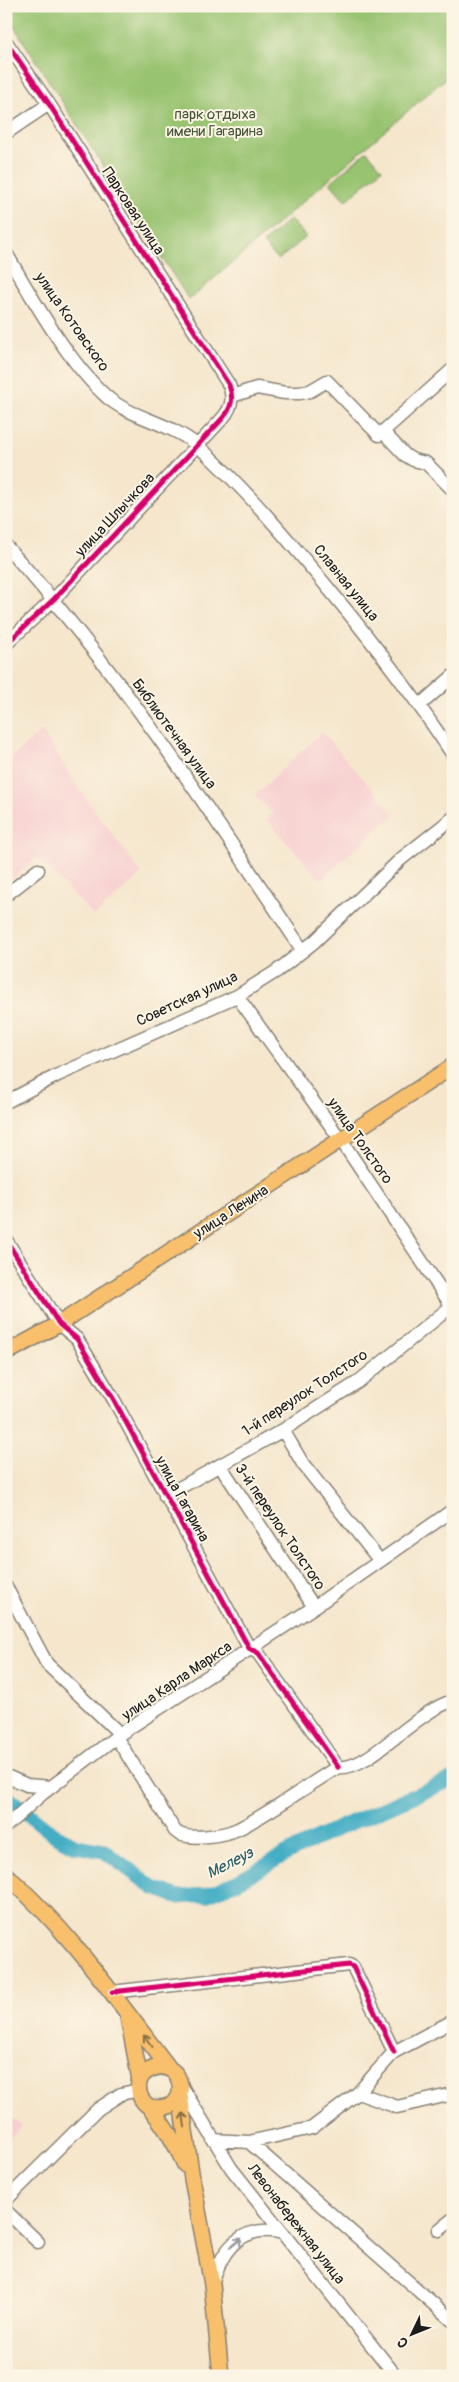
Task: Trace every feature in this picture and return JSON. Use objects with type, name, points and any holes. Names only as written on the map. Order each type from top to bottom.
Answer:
[{"type":"main road","name":"улица Ленина","points":[[6,1353],[59,1324],[341,1140],[451,1072]]},
{"type":"main road","points":[[6,1875],[31,1897],[112,1992],[169,2068],[177,2075],[192,2180],[212,2284],[221,2376]]},
{"type":"main road","points":[[127,2014],[142,2100],[150,2107],[172,2137],[192,2180]]},
{"type":"main road","points":[[139,2085],[146,2071],[157,2066],[169,2068]]},
{"type":"main road","points":[[150,2107],[162,2109],[173,2104],[180,2090]]},
{"type":"street","name":"Парковая улица","points":[[6,42],[49,104],[229,385],[232,396]]},
{"type":"street","points":[[6,133],[49,104]]},
{"type":"street","name":"улица Котовского","points":[[6,253],[40,311],[87,376],[110,399],[169,426],[197,446]]},
{"type":"street","points":[[232,396],[257,388],[285,393],[310,392],[327,381],[380,435],[453,369]]},
{"type":"street","name":"улица Шлычкова","points":[[6,644],[54,599],[228,413],[232,396]]},
{"type":"street","points":[[384,433],[405,455],[426,463],[453,490]]},
{"type":"street","name":"Славная улица","points":[[197,446],[287,537],[377,647],[420,705],[453,755]]},
{"type":"street","name":"Библиотечная улица","points":[[6,546],[54,599],[191,782],[303,951]]},
{"type":"street","points":[[420,705],[453,676]]},
{"type":"street","name":"Советская улица","points":[[6,1102],[58,1075],[237,996],[303,951],[401,859],[453,818]]},
{"type":"street","points":[[6,895],[38,870]]},
{"type":"street","name":"улица Толстого","points":[[237,996],[341,1140],[452,1306]]},
{"type":"street","name":"улица Гагарина","points":[[6,1240],[59,1324],[77,1339],[114,1400],[249,1648],[258,1653],[338,1767]]},
{"type":"street","name":"1-й переулок Толстого","points":[[165,1496],[283,1430],[358,1382],[452,1306]]},
{"type":"street","points":[[283,1430],[303,1464],[380,1561]]},
{"type":"street","name":"3-й переулок Толстого","points":[[220,1465],[314,1606]]},
{"type":"street","name":"улица Карла Маркса","points":[[7,1825],[118,1735],[314,1606],[453,1510]]},
{"type":"street","points":[[6,1587],[47,1664],[118,1735],[179,1835],[191,1838],[236,1830],[338,1767],[345,1768],[370,1756],[414,1721],[440,1704],[453,1701]]},
{"type":"street","points":[[6,1776],[47,1791]]},
{"type":"street","points":[[112,1992],[343,1964],[349,1965],[353,1967],[394,2052]]},
{"type":"street","points":[[214,2140],[249,2142],[312,2128],[358,2093],[394,2052],[453,2021]]},
{"type":"street","points":[[6,2200],[98,2109],[139,2085]]},
{"type":"street","name":"Левонабережная улица","points":[[180,2090],[231,2168],[396,2376]]},
{"type":"street","points":[[358,2093],[397,2107],[453,2094]]},
{"type":"street","name":"Левонабережная улица","points":[[249,2142],[453,2321]]},
{"type":"street","points":[[6,2211],[38,2242]]},
{"type":"street","points":[[439,2230],[453,2219]]},
{"type":"street","points":[[212,2284],[222,2258],[242,2238],[267,2229],[283,2233]]},
{"type":"shaded area","points":[[42,731],[81,792],[142,874],[94,916],[37,857],[6,885],[6,763]]},
{"type":"shaded area","points":[[322,732],[394,814],[321,880],[267,820],[273,814],[255,795]]},
{"type":"shaded area","points":[[6,2112],[21,2126],[6,2143]]},
{"type":"green space","name":"парк отдыха имени Гагарина","points":[[6,6],[453,6],[453,72],[189,300],[6,14]]},
{"type":"green space","points":[[367,151],[382,169],[346,201],[330,183]]},
{"type":"green space","points":[[290,219],[306,237],[278,260],[263,243]]},
{"type":"waterway","name":"Мелеуз","points":[[6,1796],[53,1834],[76,1846],[104,1851],[154,1888],[179,1897],[206,1895],[237,1882],[284,1855],[341,1827],[453,1779]]},
{"type":"cycle path","points":[[6,42],[49,104],[229,385],[232,399],[230,407],[222,419],[54,599],[6,644]]},
{"type":"cycle path","points":[[6,1240],[59,1324],[77,1339],[114,1400],[249,1648],[258,1653],[338,1767]]},
{"type":"cycle path","points":[[112,1992],[349,1965],[353,1967],[394,2052]]}]
